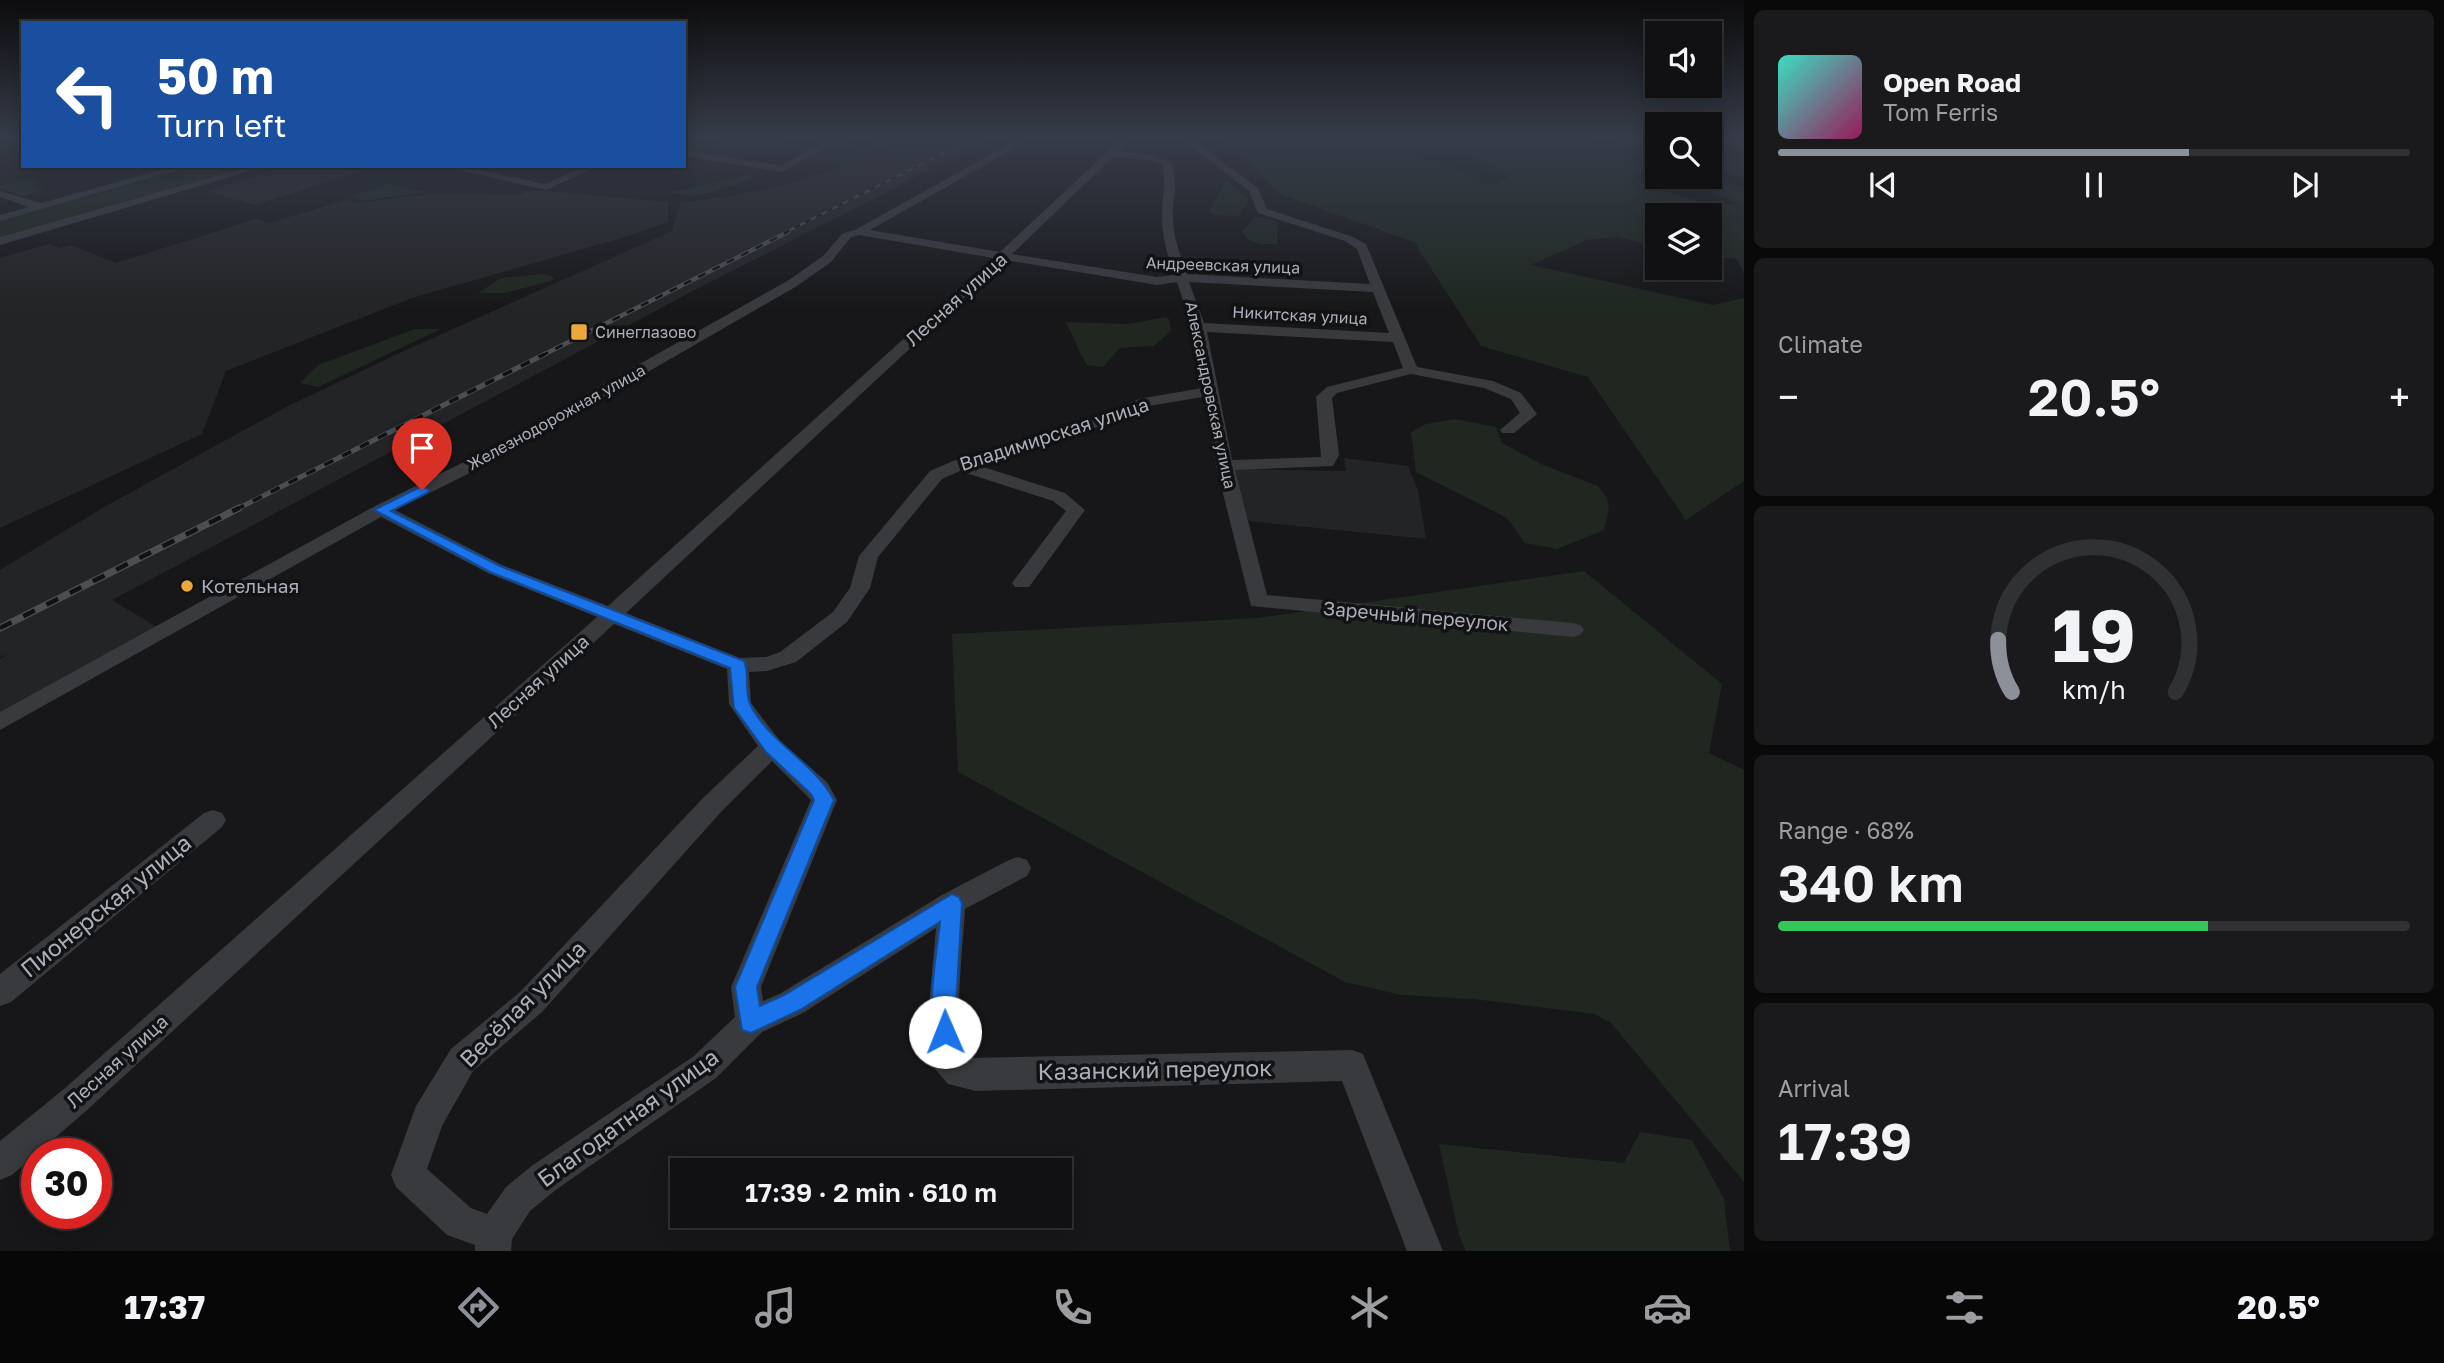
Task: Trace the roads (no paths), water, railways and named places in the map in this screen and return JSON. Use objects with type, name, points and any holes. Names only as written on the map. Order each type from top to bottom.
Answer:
[{"type":"street","points":[[0,218],[87,193]]},
{"type":"street","points":[[0,241],[166,193]]},
{"type":"street","name":"Железнодорожная улица","points":[[0,722],[381,510],[484,459],[793,283],[827,259],[847,235],[859,232],[928,193]]},
{"type":"street","name":"Лесная улица","points":[[0,1163],[75,1100],[611,615],[1069,193]]},
{"type":"street","name":"Александровская улица","points":[[1170,193],[1167,215],[1172,251],[1199,327],[1225,465],[1258,601]]},
{"type":"street","points":[[1255,193],[1262,211],[1349,239],[1362,247],[1411,370]]},
{"type":"street","points":[[0,194],[41,206]]},
{"type":"street","name":"Андреевская улица","points":[[859,232],[1157,281],[1183,278],[1379,288]]},
{"type":"street","name":"Никитская улица","points":[[1199,327],[1398,338]]},
{"type":"street","points":[[1225,465],[1327,462],[1331,455],[1325,397],[1332,390],[1411,370],[1488,384],[1516,396],[1529,414],[1508,430]]},
{"type":"street","name":"Владимирская улица","points":[[738,664],[767,664],[788,657],[840,617],[860,588],[869,556],[936,475],[959,465],[1064,435],[1145,402],[1211,391]]},
{"type":"street","points":[[959,465],[1059,497],[1076,510],[1022,583]]},
{"type":"street","points":[[381,510],[495,569],[738,664],[740,704],[772,747],[818,789],[824,800],[746,987],[751,1022]]},
{"type":"street","name":"Заречный переулок","points":[[1258,601],[1573,630]]},
{"type":"street","name":"Весёлая улица","points":[[494,1243],[460,1222],[408,1175],[428,1118],[462,1060],[530,1002],[712,806],[772,747]]},
{"type":"street","name":"Пионерская улица","points":[[0,992],[213,820]]},
{"type":"street","name":"Благодатная улица","points":[[494,1243],[519,1199],[536,1184],[705,1067],[751,1022],[792,1003],[952,903],[1018,868]]},
{"type":"street","name":"Казанский переулок","points":[[952,903],[944,1006],[946,1058],[959,1073],[975,1075],[1352,1065],[1425,1251]]},
{"type":"railway","points":[[784,233],[863,193]]},
{"type":"railway","points":[[541,356],[788,232]]},
{"type":"railway","points":[[235,510],[545,354]]},
{"type":"railway","points":[[0,628],[239,508]]},
{"type":"place","name":"Синеглазово","points":[[579,332]]},
{"type":"place","name":"Котельная","points":[[187,586]]}]
